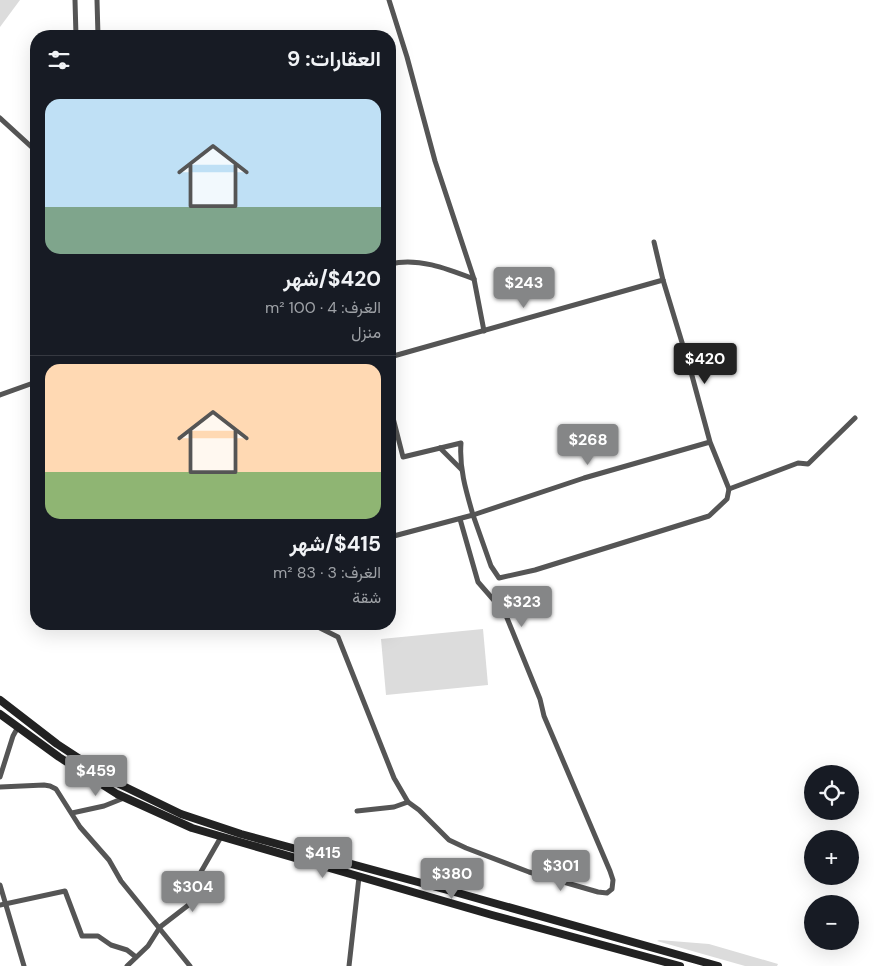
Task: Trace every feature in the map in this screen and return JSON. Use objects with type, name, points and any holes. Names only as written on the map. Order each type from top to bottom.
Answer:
[{"type":"main road","points":[[0,700],[57,744],[115,782],[181,814],[241,834],[718,966]]},
{"type":"main road","points":[[0,714],[59,757],[125,798],[192,828],[350,875],[680,966]]},
{"type":"main road","points":[[350,875],[353,864]]},
{"type":"main road","points":[[411,891],[410,884],[414,881]]},
{"type":"main road","points":[[438,899],[441,898],[442,894],[439,888]]},
{"type":"street","points":[[75,0],[76,30]]},
{"type":"street","points":[[97,0],[98,30]]},
{"type":"street","points":[[389,0],[407,57],[435,161],[474,279],[484,331]]},
{"type":"street","points":[[0,118],[30,146]]},
{"type":"street","points":[[396,430],[403,457],[461,443],[465,488],[491,566],[500,578],[535,570],[710,516],[727,499],[729,489],[710,442],[663,280],[654,242]]},
{"type":"street","points":[[396,263],[408,260],[459,273],[474,279]]},
{"type":"street","points":[[396,355],[663,280]]},
{"type":"street","points":[[0,395],[30,384]]},
{"type":"street","points":[[729,489],[798,463],[808,464],[855,418]]},
{"type":"street","points":[[396,535],[460,519],[584,478],[710,442]]},
{"type":"street","points":[[440,448],[462,470]]},
{"type":"street","points":[[324,630],[338,637],[394,778],[408,802],[419,810],[449,840],[529,872],[598,892],[608,893],[612,889],[613,880],[610,871],[544,716],[540,699],[505,613],[478,582],[460,519]]},
{"type":"street","points":[[0,777],[13,736],[18,727]]},
{"type":"street","points":[[0,787],[50,786],[56,790],[80,827],[109,860],[121,881],[190,966]]},
{"type":"street","points":[[72,813],[104,806],[125,798]]},
{"type":"street","points":[[357,811],[394,807],[408,802]]},
{"type":"street","points":[[127,966],[148,946],[160,927],[195,900],[198,877],[221,837]]},
{"type":"street","points":[[349,966],[359,877]]},
{"type":"street","points":[[0,885],[2,904],[24,966]]},
{"type":"street","points":[[2,904],[65,891],[82,936],[98,936],[111,945],[127,950],[136,957]]},
{"type":"shaded area","points":[[0,0],[20,0],[0,27]]},
{"type":"shaded area","points":[[483,629],[488,685],[386,695],[381,639]]},
{"type":"shaded area","points":[[657,941],[709,944],[778,964],[777,966],[745,966]]}]
